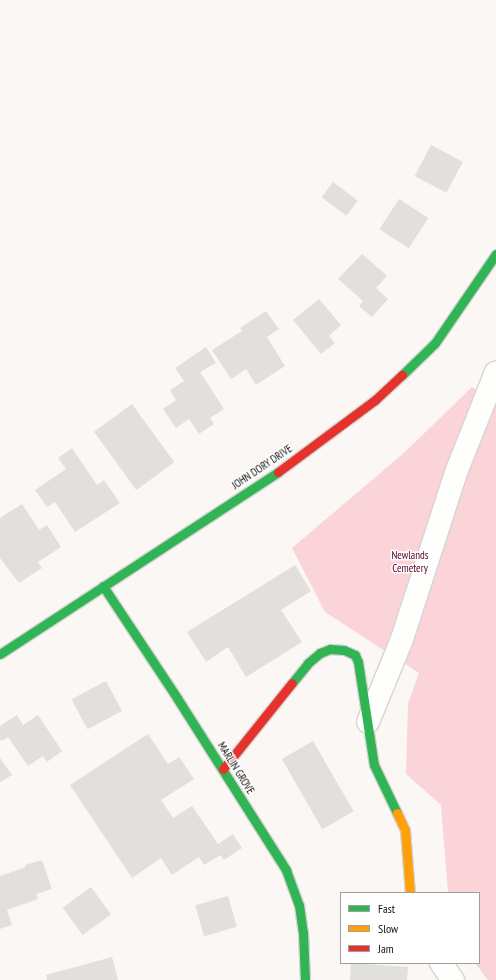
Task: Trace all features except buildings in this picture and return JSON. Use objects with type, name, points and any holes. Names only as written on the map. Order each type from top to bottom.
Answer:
[{"type":"street","name":"JOHN DORY DRIVE","points":[[0,654],[294,461],[375,400],[435,343],[496,254]]},
{"type":"street","points":[[368,722],[402,639],[457,470],[496,372]]},
{"type":"street","name":"MARLIN GROVE","points":[[103,586],[222,769],[291,881],[299,905],[303,932],[305,980]]},
{"type":"street","points":[[222,769],[308,663],[320,653],[330,649],[344,650],[355,655],[358,662],[368,722],[371,755],[374,766],[405,830],[410,892]]},
{"type":"street","points":[[442,964],[453,980]]},
{"type":"green space","name":"Newlands Cemetery","points":[[472,387],[496,401],[496,980],[488,980],[476,964],[480,964],[480,892],[448,892],[441,805],[406,774],[408,704],[419,673],[325,612],[292,548],[405,452]]},
{"type":"traffic: fast","points":[[402,375],[435,343],[496,254]]},
{"type":"traffic: fast","points":[[0,654],[278,472]]},
{"type":"traffic: fast","points":[[103,586],[177,698],[286,870],[299,905],[303,932],[305,980]]},
{"type":"traffic: fast","points":[[292,683],[308,663],[320,653],[330,649],[344,650],[355,655],[358,662],[374,765],[397,813]]},
{"type":"traffic: slow","points":[[397,813],[405,830],[410,892]]},
{"type":"traffic: jam","points":[[278,472],[375,400],[402,375]]},
{"type":"traffic: jam","points":[[223,769],[292,683]]}]
